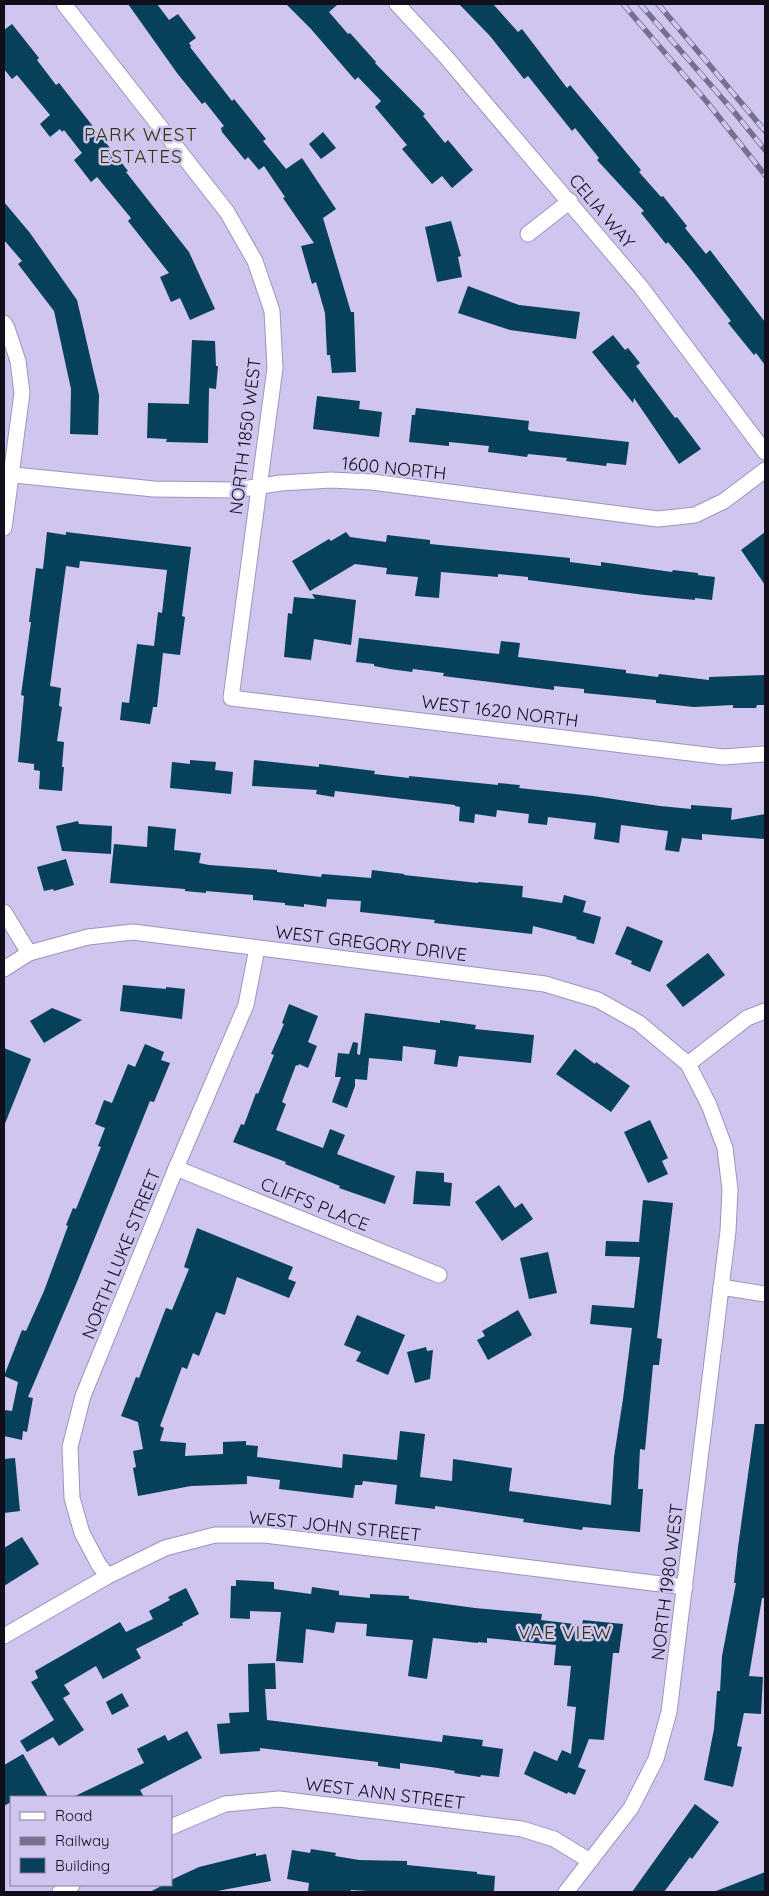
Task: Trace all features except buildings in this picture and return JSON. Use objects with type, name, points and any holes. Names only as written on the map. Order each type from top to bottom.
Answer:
[{"type":"street","name":"NORTH 1850 WEST","points":[[64,4],[227,212],[255,261],[272,311],[275,368],[231,698]]},
{"type":"street","name":"CELIA WAY","points":[[397,4],[446,57],[641,287],[765,452]]},
{"type":"street","points":[[528,234],[570,202]]},
{"type":"street","points":[[4,323],[18,361],[22,393],[7,475],[4,528]]},
{"type":"street","name":"1600 NORTH","points":[[7,475],[154,489],[236,490],[281,483],[331,480],[372,482],[658,519],[695,515],[724,501],[765,470]]},
{"type":"street","name":"WEST 1620 NORTH","points":[[231,698],[723,757],[765,754]]},
{"type":"street","points":[[4,912],[29,953]]},
{"type":"street","name":"WEST GREGORY DRIVE","points":[[4,970],[29,953],[88,937],[133,932],[545,984],[598,1000],[639,1023],[688,1064]]},
{"type":"street","name":"NORTH LUKE STREET","points":[[108,1576],[99,1565],[82,1533],[72,1498],[70,1447],[83,1396],[176,1168],[246,1004],[257,948]]},
{"type":"street","points":[[688,1064],[748,1018],[765,1011]]},
{"type":"street","name":"NORTH 1980 WEST","points":[[566,1892],[632,1808],[656,1759],[670,1712],[728,1231],[730,1190],[725,1148],[709,1105],[688,1064]]},
{"type":"street","name":"CLIFFS PLACE","points":[[176,1168],[439,1275]]},
{"type":"street","points":[[721,1287],[765,1294]]},
{"type":"street","name":"WEST JOHN STREET","points":[[4,1636],[108,1576],[165,1548],[215,1535],[266,1535],[685,1587]]},
{"type":"street","name":"WEST ANN STREET","points":[[172,1827],[225,1804],[279,1799],[522,1829],[554,1839],[590,1861]]},
{"type":"railway","points":[[623,4],[707,102],[765,175]]},
{"type":"railway","points":[[640,4],[765,150]]},
{"type":"railway","points":[[658,4],[765,131]]},
{"type":"district","name":"PARK WEST ESTATES","points":[[141,145]]},
{"type":"district","name":"VAE VIEW","points":[[565,1632]]}]
